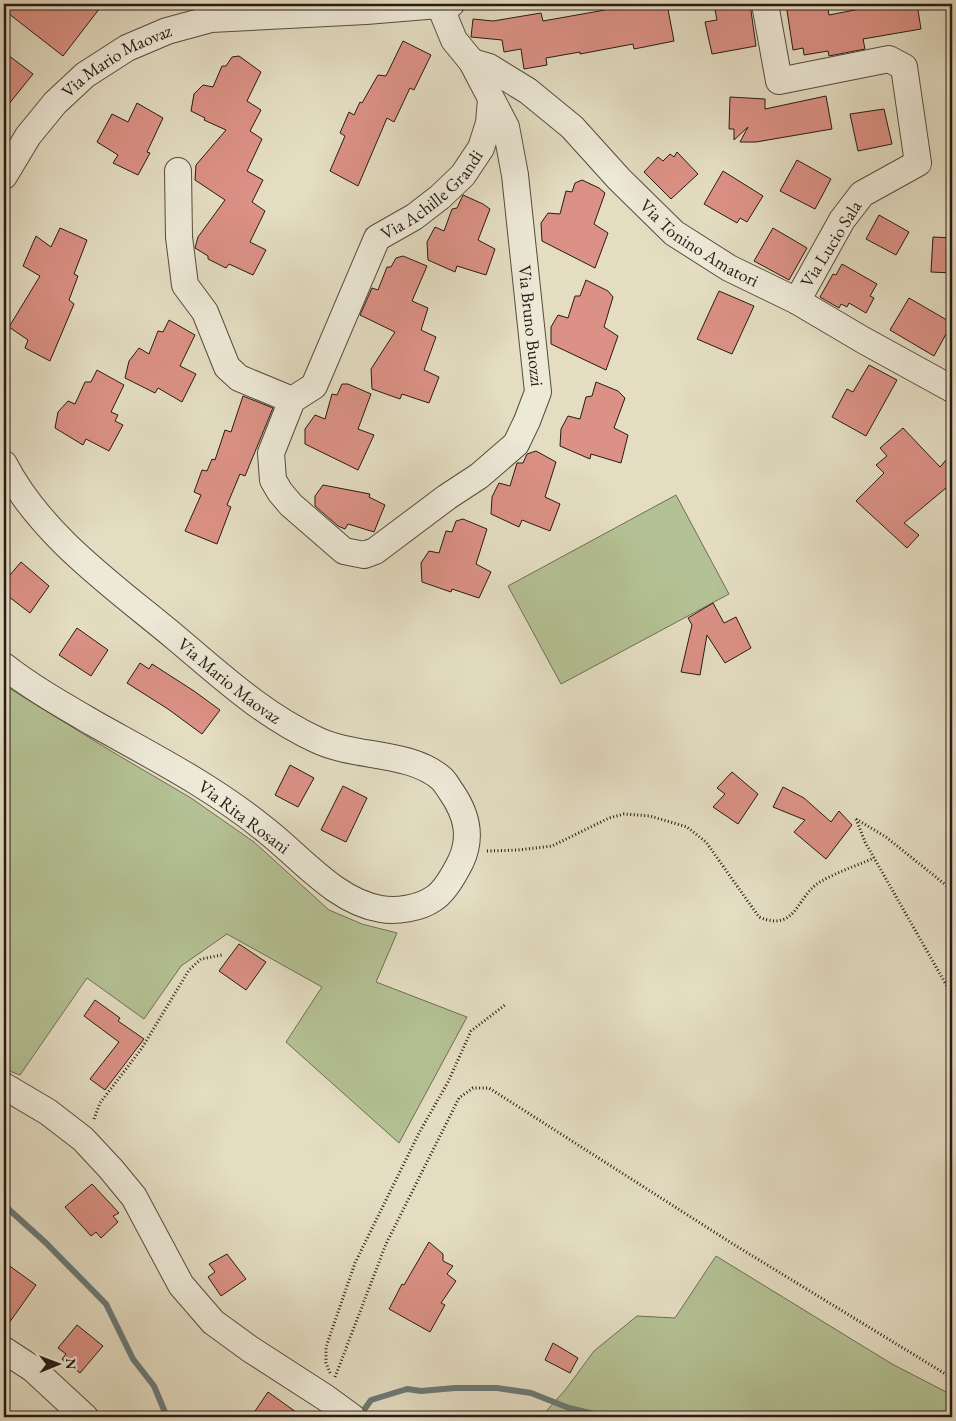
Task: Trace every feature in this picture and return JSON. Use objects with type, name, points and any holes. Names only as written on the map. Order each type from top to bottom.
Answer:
[{"type":"street","name":"Via Lucio Sala","points":[[765,4],[779,81],[889,59],[904,67],[918,163],[862,194],[842,220],[797,301]]},
{"type":"street","points":[[446,5],[454,40],[472,62],[491,99]]},
{"type":"street","name":"Via Mario Maovaz","points":[[4,176],[28,136],[54,103],[85,75],[127,48],[167,31],[211,19],[446,5]]},
{"type":"street","name":"Via Tonino Amatori","points":[[472,62],[489,67],[528,91],[572,127],[619,179],[674,233],[729,268],[797,301],[952,389]]},
{"type":"street","name":"Via Achille Grandi","points":[[292,400],[314,386],[377,238],[414,217],[440,197],[463,175],[481,148],[489,123],[491,99]]},
{"type":"street","name":"Via Bruno Buozzi","points":[[292,400],[271,453],[272,480],[291,505],[344,551],[353,554],[375,552],[447,497],[479,476],[516,444],[538,392],[515,175],[506,127],[491,99]]},
{"type":"street","points":[[178,171],[179,237],[185,285],[205,312],[227,367],[239,378],[292,400]]},
{"type":"street","name":"Via Mario Maovaz","points":[[4,464],[15,486],[58,538],[218,673],[277,718],[319,741],[364,754],[414,762],[442,779],[460,804],[467,824],[467,848]]},
{"type":"street","name":"Via Rita Rosani","points":[[4,666],[18,678],[66,707],[217,793],[268,832],[316,874],[352,900],[382,910],[390,910],[408,909],[434,899],[454,876],[467,848]]},
{"type":"street","points":[[4,1086],[48,1112],[83,1139],[111,1169],[134,1197],[181,1285],[213,1322],[352,1417]]},
{"type":"street","points":[[4,1350],[33,1369],[85,1417]]},
{"type":"path","points":[[467,848],[489,852],[552,846],[609,818],[624,814],[650,816],[687,827],[706,842],[759,917],[769,921],[779,921],[794,914],[808,892],[820,882],[874,858]]},
{"type":"path","points":[[952,890],[886,837],[856,819],[865,842],[952,994]]},
{"type":"path","points":[[83,1139],[90,1130],[100,1103],[142,1048],[189,970],[201,959],[222,955]]},
{"type":"path","points":[[505,1004],[471,1031],[448,1082],[419,1133],[355,1263],[326,1347],[326,1363],[333,1381],[386,1244],[459,1098],[473,1088],[489,1088],[733,1244],[952,1378]]},
{"type":"green space","points":[[676,495],[729,594],[561,684],[508,586]]},
{"type":"green space","points":[[4,685],[191,798],[254,842],[329,910],[362,924],[397,933],[376,982],[467,1017],[399,1143],[286,1042],[322,987],[227,934],[181,966],[144,1019],[87,978],[20,1075],[4,1069]]},
{"type":"green space","points":[[716,1256],[892,1364],[952,1395],[952,1417],[542,1416],[566,1389],[594,1351],[637,1316],[675,1318]]},
{"type":"building","points":[[4,4],[103,4],[63,56],[4,10]]},
{"type":"building","points":[[616,4],[667,4],[674,41],[634,49],[633,44],[546,58],[547,65],[524,69],[521,49],[504,52],[502,40],[471,37],[473,19],[493,21],[541,13],[543,21],[605,10],[604,6]]},
{"type":"building","points":[[714,4],[750,4],[756,46],[712,54],[705,22],[717,20]]},
{"type":"building","points":[[786,4],[827,4],[829,15],[865,8],[865,4],[917,4],[921,29],[863,39],[865,49],[829,56],[828,51],[804,55],[803,48],[793,50]]},
{"type":"building","points":[[403,41],[431,55],[414,90],[410,88],[394,122],[387,118],[358,186],[330,171],[345,136],[340,133],[349,112],[354,115],[360,102],[362,103],[378,75],[386,76]]},
{"type":"building","points":[[4,52],[33,74],[4,110]]},
{"type":"building","points":[[239,56],[261,72],[247,101],[261,110],[250,131],[262,139],[247,171],[263,180],[252,202],[265,211],[250,242],[266,250],[253,275],[229,264],[226,268],[208,259],[208,256],[195,248],[198,237],[225,200],[195,180],[196,165],[226,130],[204,120],[205,118],[191,111],[194,94],[203,85],[213,87],[222,66],[226,66],[232,57]]},
{"type":"building","points":[[826,96],[832,129],[756,142],[740,142],[748,127],[734,140],[734,129],[729,129],[730,97],[765,99],[765,109]]},
{"type":"building","points":[[137,103],[163,118],[147,152],[150,153],[138,175],[113,163],[118,155],[97,142],[112,114],[128,122]]},
{"type":"building","points":[[884,109],[892,144],[858,151],[850,114]]},
{"type":"building","points":[[677,152],[698,174],[671,199],[644,172],[658,157],[663,161],[670,154],[674,157]]},
{"type":"building","points":[[797,160],[831,179],[815,209],[780,191]]},
{"type":"building","points":[[723,171],[763,196],[747,222],[740,218],[737,223],[704,204]]},
{"type":"building","points":[[582,180],[605,193],[594,224],[608,233],[595,268],[542,241],[541,223],[548,213],[560,214],[566,191],[572,192],[575,183]]},
{"type":"building","points":[[463,195],[490,209],[478,240],[495,249],[486,275],[457,266],[455,272],[428,260],[427,242],[435,227],[444,231],[452,209],[457,208]]},
{"type":"building","points":[[879,215],[909,232],[896,255],[866,239]]},
{"type":"building","points":[[60,228],[87,240],[74,274],[78,276],[69,300],[74,304],[50,361],[25,348],[28,340],[9,327],[40,276],[23,266],[36,236],[51,247]]},
{"type":"building","points":[[773,228],[807,248],[789,280],[754,261]]},
{"type":"building","points":[[933,237],[952,238],[952,273],[931,272]]},
{"type":"building","points":[[403,256],[427,266],[412,301],[428,308],[421,330],[436,337],[424,370],[439,377],[429,403],[402,394],[400,399],[372,389],[371,369],[395,332],[360,315],[372,288],[378,290],[387,267],[391,267],[396,258]]},
{"type":"building","points":[[842,264],[877,284],[870,296],[874,298],[866,313],[849,303],[847,307],[841,304],[839,308],[820,297],[833,274],[836,275]]},
{"type":"building","points":[[586,280],[608,291],[613,297],[604,327],[618,336],[606,370],[551,344],[551,327],[558,315],[568,318],[575,296],[580,296]]},
{"type":"building","points":[[719,291],[754,306],[732,354],[697,339]]},
{"type":"building","points":[[909,298],[952,323],[934,356],[890,330]]},
{"type":"building","points":[[169,320],[195,335],[180,366],[196,374],[182,402],[158,388],[155,393],[125,378],[129,361],[139,348],[149,354],[158,331],[163,332]]},
{"type":"building","points":[[869,365],[897,380],[866,436],[832,417],[847,389],[853,392]]},
{"type":"building","points":[[97,370],[124,385],[111,412],[118,415],[115,421],[123,425],[109,451],[86,439],[83,445],[55,428],[58,412],[68,401],[75,404],[85,382],[91,382]]},
{"type":"building","points":[[596,382],[618,391],[625,398],[614,428],[628,435],[621,463],[591,454],[590,459],[560,446],[561,429],[568,416],[580,419],[586,397],[592,396]]},
{"type":"building","points":[[342,384],[348,384],[371,394],[358,429],[374,435],[358,470],[305,444],[305,429],[315,415],[325,419],[332,394],[337,395]]},
{"type":"building","points":[[243,396],[273,408],[245,476],[240,474],[227,505],[231,507],[217,544],[185,531],[201,495],[194,492],[202,470],[207,471],[212,459],[215,460],[225,430],[231,432]]},
{"type":"building","points":[[903,428],[940,467],[952,453],[952,483],[904,523],[919,535],[907,548],[856,501],[884,473],[876,465],[887,456],[880,448]]},
{"type":"building","points":[[536,451],[556,462],[545,497],[560,504],[550,531],[522,520],[519,527],[491,514],[492,497],[499,483],[510,486],[517,463],[523,463],[527,454]]},
{"type":"building","points":[[323,485],[370,494],[369,497],[385,505],[374,532],[348,524],[345,529],[338,526],[315,506],[315,496]]},
{"type":"building","points":[[463,519],[487,529],[476,564],[491,572],[479,598],[452,589],[451,592],[422,582],[421,563],[429,551],[439,553],[446,531],[452,532],[456,521]]},
{"type":"building","points":[[21,562],[49,586],[30,613],[4,593],[4,582]]},
{"type":"building","points":[[713,603],[724,623],[736,617],[751,648],[725,663],[707,635],[700,675],[681,672],[692,625],[688,618]]},
{"type":"building","points":[[77,628],[108,650],[91,676],[59,655]]},
{"type":"building","points":[[140,663],[149,669],[152,664],[220,710],[202,734],[168,709],[127,683]]},
{"type":"building","points":[[290,765],[314,778],[298,807],[275,795]]},
{"type":"building","points":[[732,772],[758,794],[738,824],[713,807],[725,794],[717,788]]},
{"type":"building","points":[[343,786],[367,798],[346,842],[321,830]]},
{"type":"building","points":[[783,787],[804,798],[831,822],[839,811],[852,825],[826,859],[794,832],[805,820],[773,807]]},
{"type":"building","points":[[239,944],[266,962],[246,990],[219,971]]},
{"type":"building","points":[[95,1000],[120,1018],[118,1021],[144,1039],[105,1090],[90,1079],[119,1042],[84,1016]]},
{"type":"building","points":[[92,1184],[119,1213],[113,1216],[118,1222],[101,1238],[96,1232],[91,1236],[65,1207]]},
{"type":"building","points":[[429,1242],[443,1254],[443,1261],[453,1266],[447,1274],[456,1281],[441,1303],[445,1305],[430,1332],[389,1309],[402,1284],[404,1285]]},
{"type":"building","points":[[227,1254],[246,1279],[221,1296],[208,1277],[215,1272],[209,1264]]},
{"type":"building","points":[[4,1262],[36,1285],[4,1330]]},
{"type":"building","points":[[77,1325],[103,1346],[80,1373],[62,1359],[66,1354],[58,1348]]},
{"type":"building","points":[[553,1343],[578,1358],[570,1373],[545,1360]]},
{"type":"building","points":[[268,1392],[303,1417],[251,1417]]},
{"type":"waterway","points":[[4,1205],[46,1243],[106,1304],[133,1359],[154,1386],[167,1417]]},
{"type":"waterway","points":[[359,1417],[371,1400],[407,1389],[421,1391],[455,1388],[497,1388],[531,1393],[569,1408],[602,1416],[636,1417]]}]
